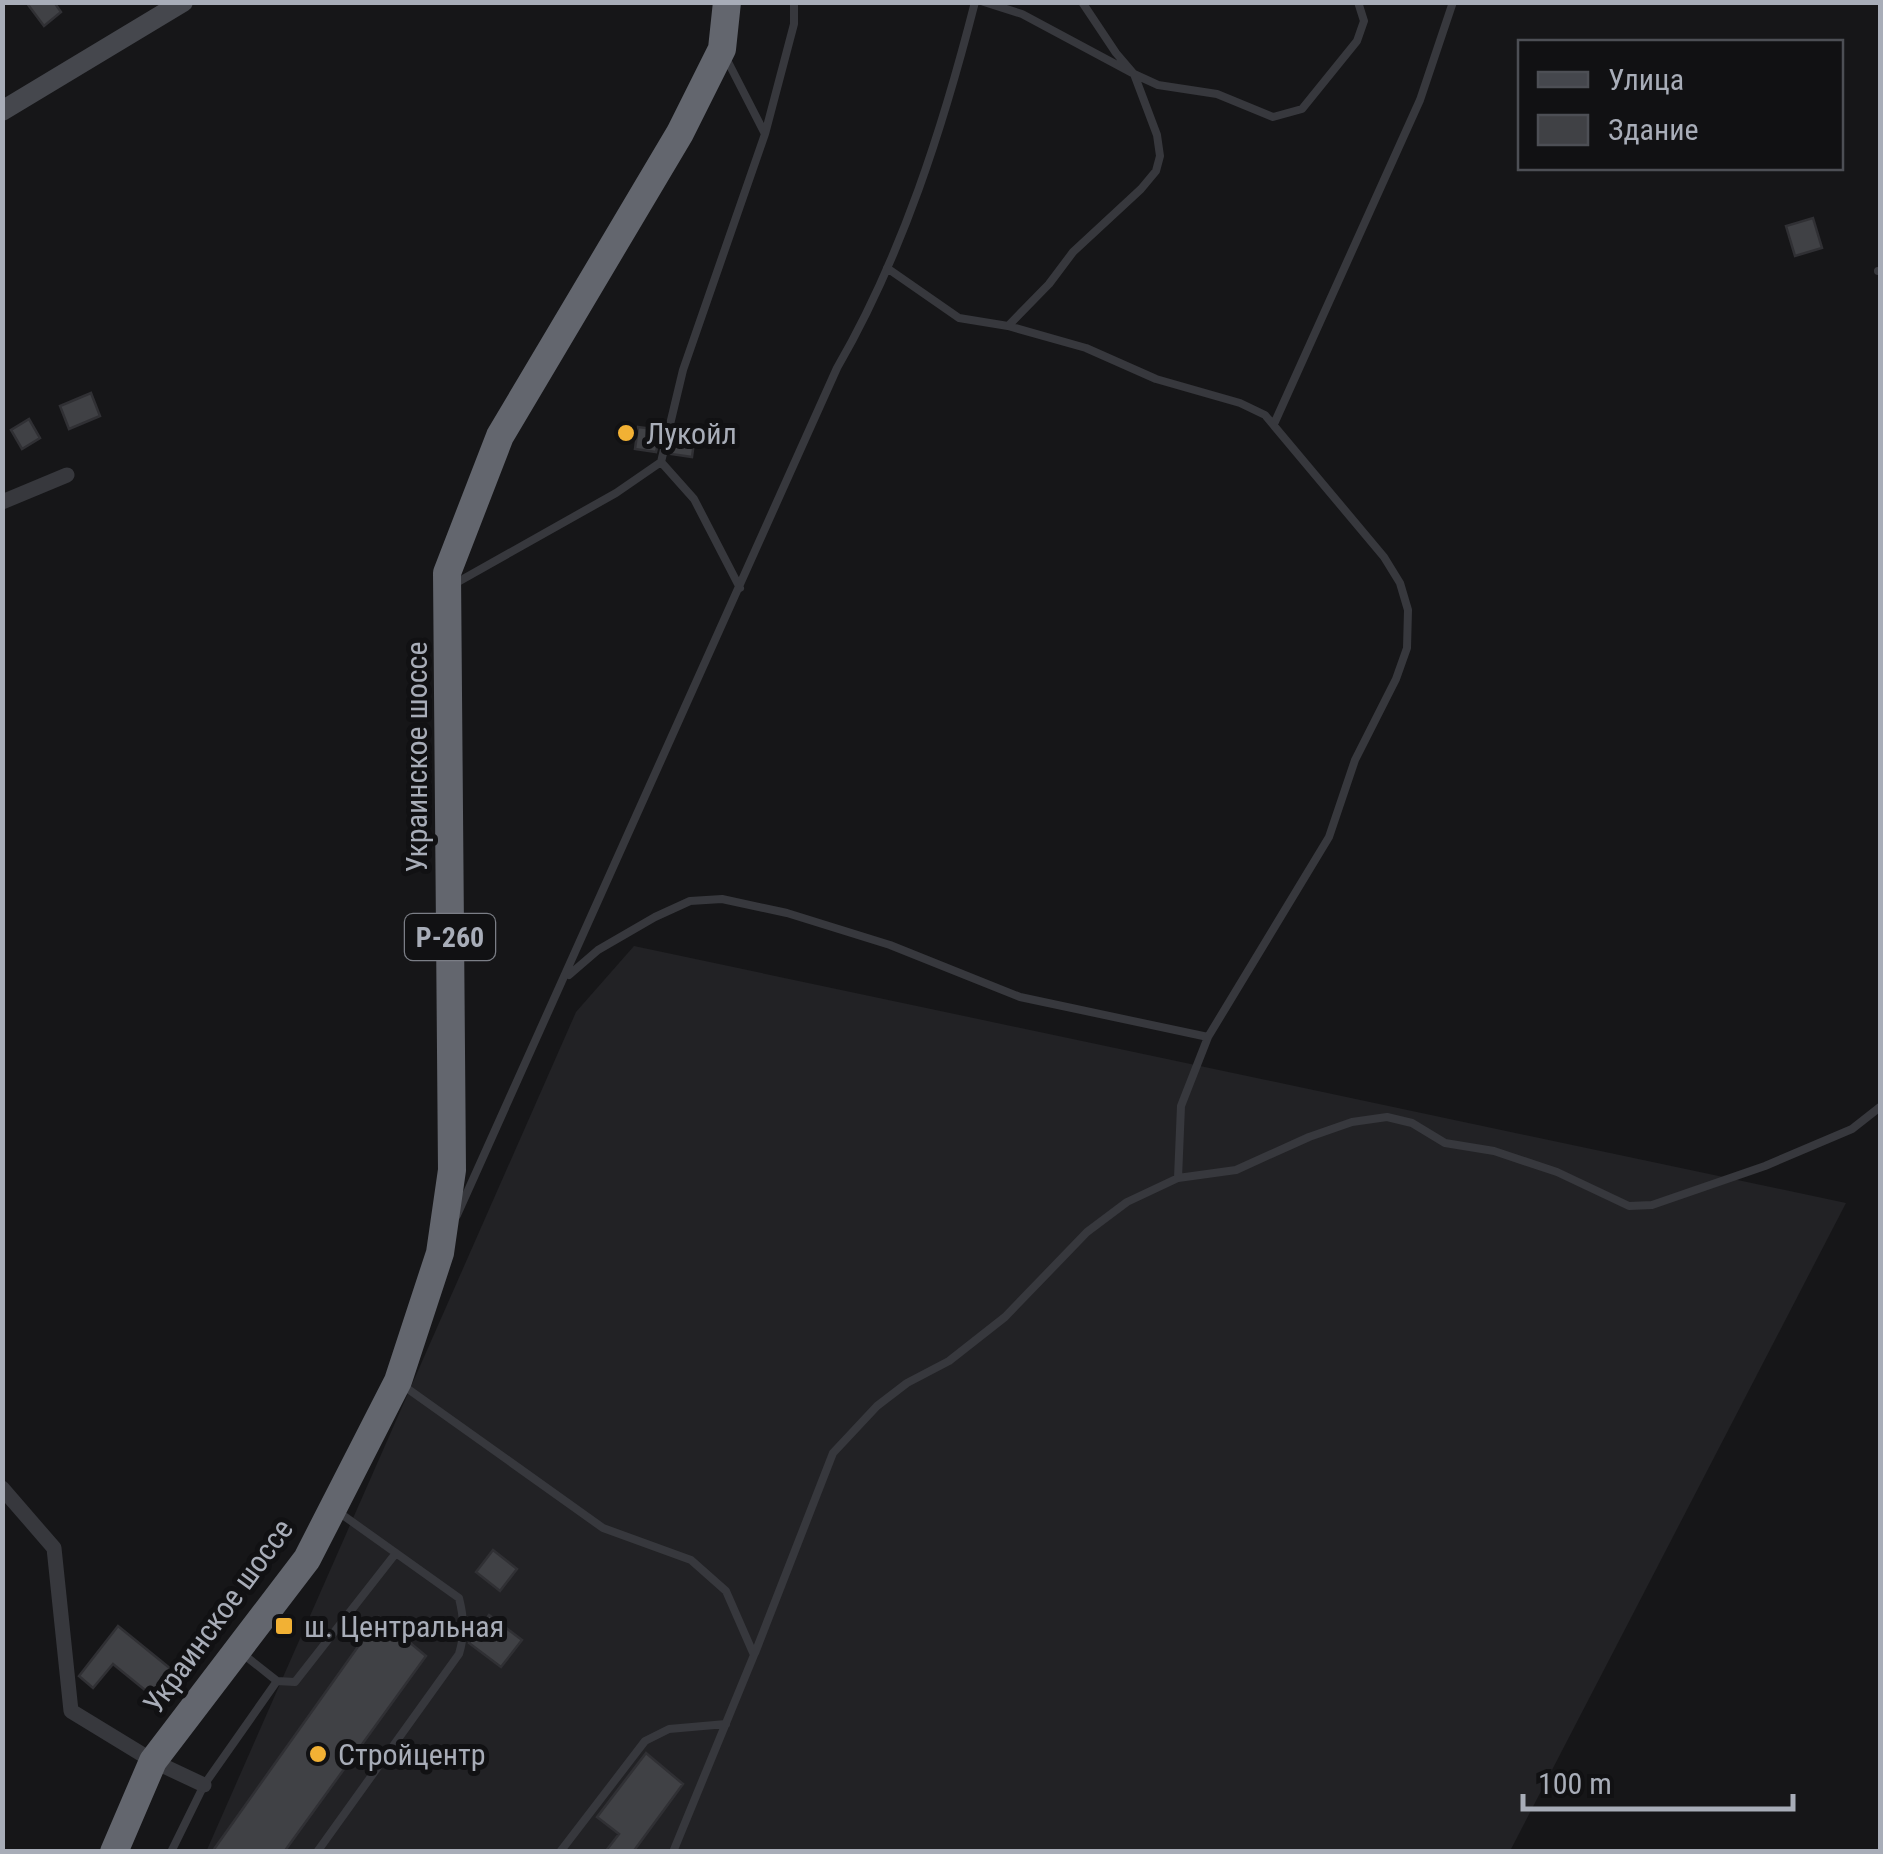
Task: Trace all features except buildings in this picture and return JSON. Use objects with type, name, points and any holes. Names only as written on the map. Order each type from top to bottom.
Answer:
[{"type":"highway","name":"Украинское шоссе","points":[[114,1852],[153,1761],[307,1559],[398,1381],[440,1253],[452,1170],[446,573],[500,436],[680,133],[722,49],[727,2]]},
{"type":"street","points":[[2,111],[183,2]]},
{"type":"street","points":[[2,502],[67,475]]},
{"type":"street","points":[[2,1488],[54,1548],[72,1711],[153,1761],[204,1785]]},
{"type":"lane","points":[[447,588],[616,492],[661,462],[683,370],[766,134],[794,24],[794,2]]},
{"type":"lane","points":[[440,1253],[836,368],[887,268],[952,93],[975,2]]},
{"type":"lane","points":[[984,2],[1022,14],[1158,85],[1217,94],[1274,117],[1302,108],[1357,41],[1364,21],[1358,2]]},
{"type":"lane","points":[[1008,326],[1073,252],[1141,189],[1156,170],[1160,156],[1158,135],[1134,74],[1082,2]]},
{"type":"lane","points":[[1274,424],[1420,100],[1453,2]]},
{"type":"lane","points":[[722,49],[766,134]]},
{"type":"lane","points":[[887,268],[959,318],[1008,326],[1086,348],[1156,378],[1240,402],[1265,415],[1392,570],[1408,610],[1407,648],[1396,679],[1355,760],[1329,837],[1208,1036],[1182,1106],[1178,1178]]},
{"type":"lane","points":[[661,462],[694,498],[740,588]]},
{"type":"lane","points":[[566,978],[598,950],[638,925],[690,901],[722,899],[788,913],[890,945],[1020,997],[1208,1036]]},
{"type":"lane","points":[[674,1851],[833,1453],[877,1406],[907,1383],[950,1362],[1004,1317],[1087,1232],[1127,1202],[1178,1178],[1236,1170],[1308,1136],[1352,1122],[1387,1117],[1412,1123],[1445,1142],[1494,1151],[1557,1172],[1629,1206],[1652,1206],[1852,1130],[1880,1107]]},
{"type":"lane","points":[[398,1381],[603,1528],[691,1560],[726,1590],[754,1655]]},
{"type":"lane","points":[[317,1852],[459,1654],[464,1638],[459,1598],[333,1508]]},
{"type":"lane","points":[[238,1650],[278,1681],[295,1682],[396,1553]]},
{"type":"lane","points":[[171,1852],[204,1785],[278,1681]]},
{"type":"lane","points":[[560,1852],[645,1742],[669,1729],[726,1724]]},
{"type":"shaded area","points":[[634,946],[1846,1203],[1510,1851],[206,1852],[576,1012]]},
{"type":"place","name":"Лукойл","points":[[626,433]]},
{"type":"place","name":"ш. Центральная","points":[[284,1626]]},
{"type":"place","name":"Стройцентр","points":[[318,1754]]}]
